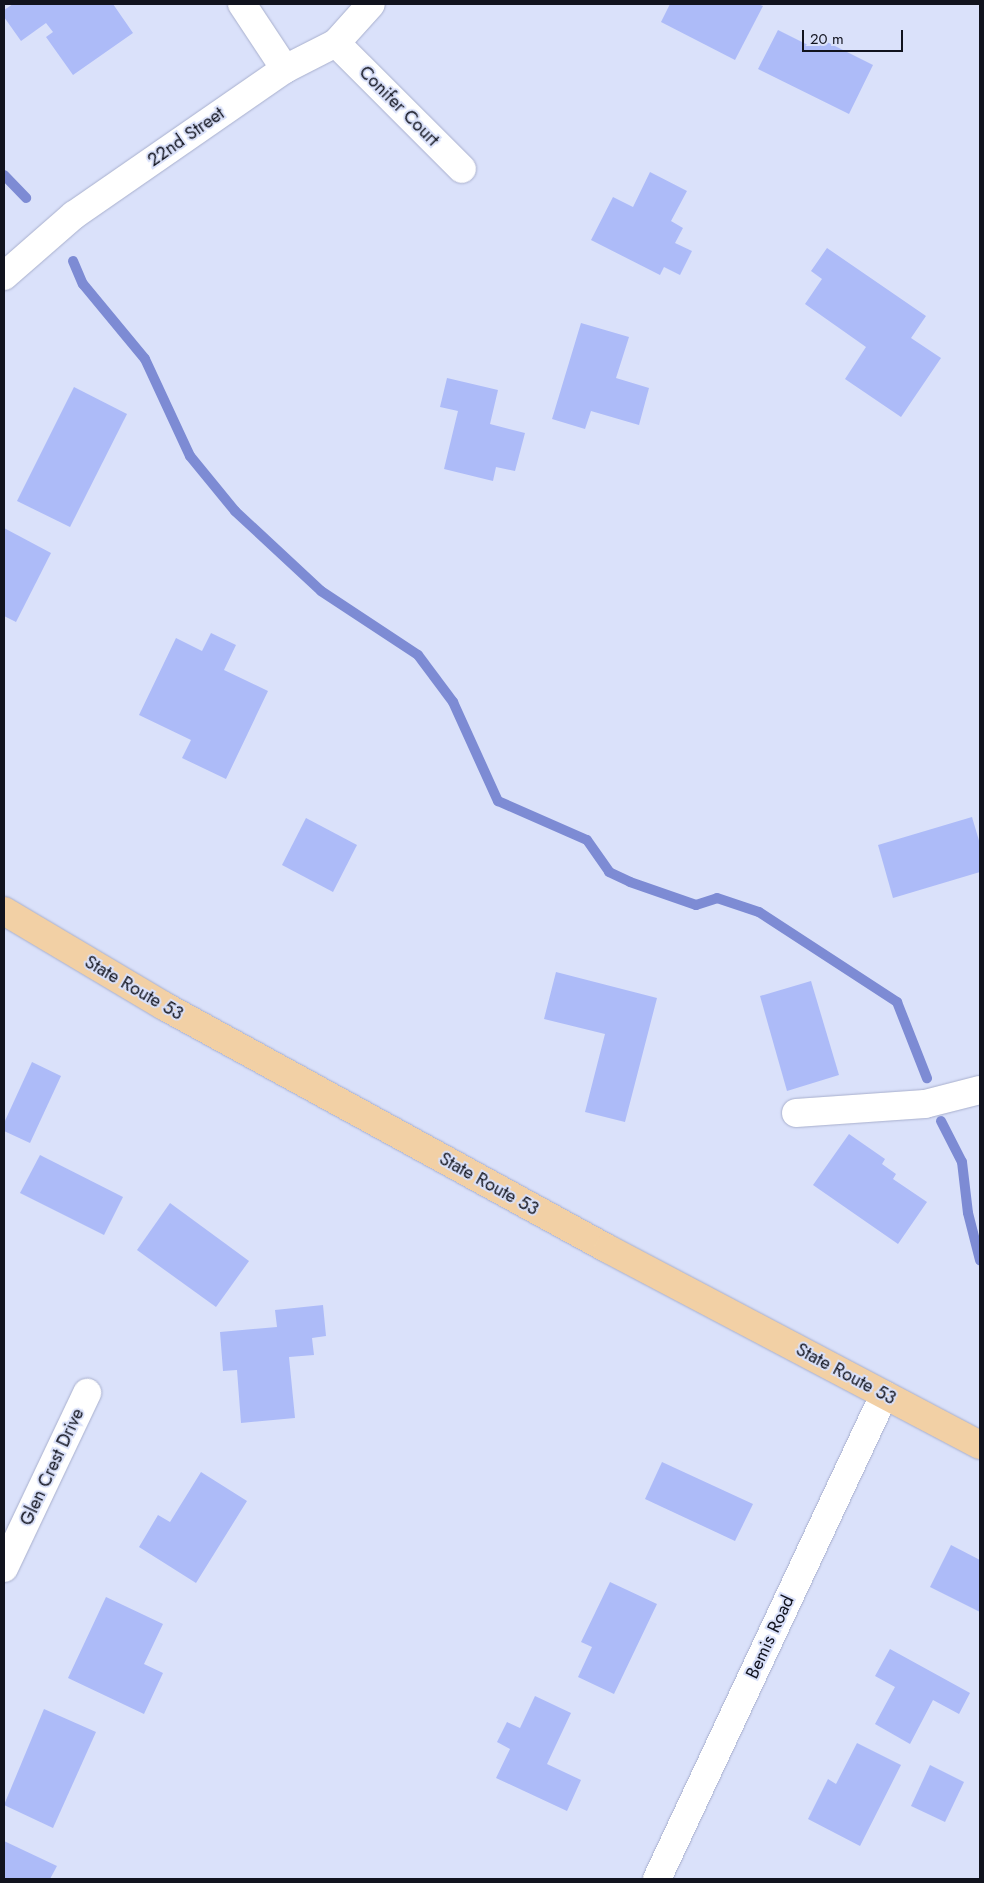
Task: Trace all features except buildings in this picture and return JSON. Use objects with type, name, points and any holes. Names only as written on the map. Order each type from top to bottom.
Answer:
[{"type":"main road","name":"State Route 53","points":[[4,912],[173,1011],[884,1395],[980,1444]]},
{"type":"street","points":[[242,4],[285,69]]},
{"type":"street","name":"22nd Street","points":[[4,276],[74,215],[285,69],[336,42],[371,4]]},
{"type":"street","name":"Conifer Court","points":[[336,42],[462,169]]},
{"type":"street","points":[[796,1113],[925,1104],[980,1090]]},
{"type":"street","name":"Glen Crest Drive","points":[[4,1568],[87,1393]]},
{"type":"street","name":"Bemis Road","points":[[657,1879],[884,1395]]},
{"type":"waterway","points":[[4,175],[26,198]]},
{"type":"waterway","points":[[73,261],[83,284],[145,359],[190,456],[235,511],[321,591],[418,655],[453,702],[498,801],[587,840],[609,872],[630,882],[696,905],[717,898],[759,912],[897,1002],[927,1078]]},
{"type":"waterway","points":[[941,1121],[962,1162],[968,1213],[980,1260]]}]
